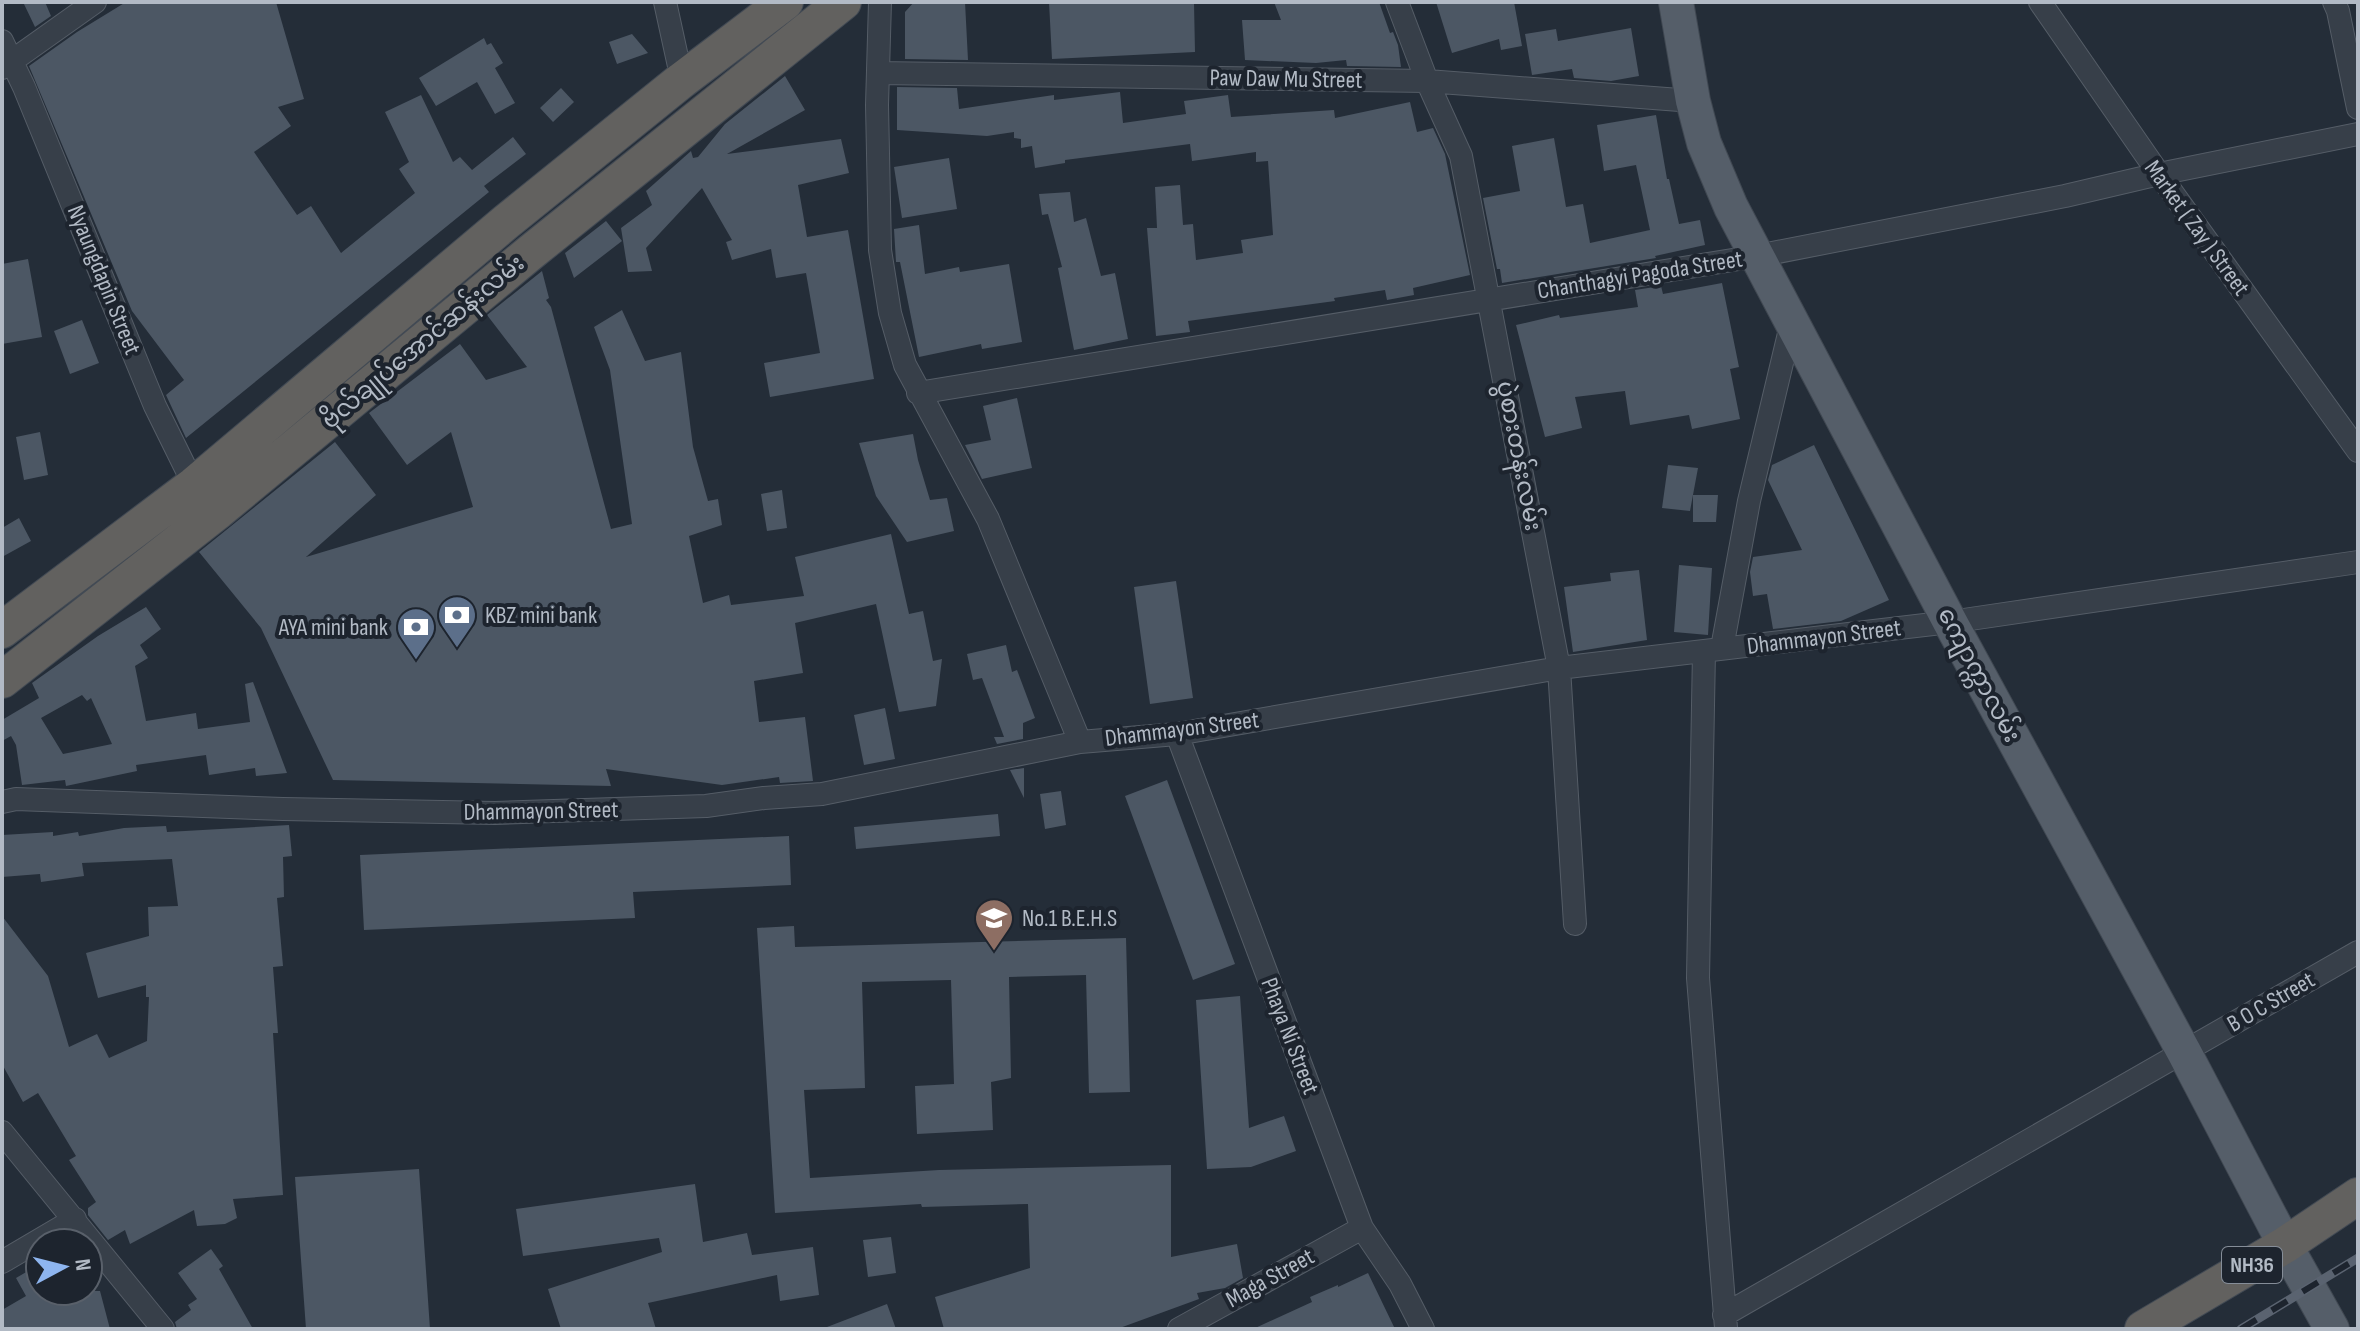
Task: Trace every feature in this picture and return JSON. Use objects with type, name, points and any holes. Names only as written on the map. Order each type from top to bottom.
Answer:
[{"type":"highway","name":"ဗိုလ်ချုပ်အောင်ဆန်းလမ်း","points":[[2,630],[194,485],[506,222],[682,80],[785,2]]},
{"type":"highway","name":"ဗိုလ်ချုပ်အောင်ဆန်းလမ်း","points":[[2,680],[218,511],[531,252],[843,2]]},
{"type":"highway","name":"NH36","points":[[2143,1329],[2285,1245],[2358,1196]]},
{"type":"main road","name":"ကျောက္ကာလမ်း","points":[[1676,2],[1693,101],[1704,143],[1731,207],[1950,622],[2332,1329]]},
{"type":"street","points":[[5,57],[95,2]]},
{"type":"street","points":[[665,2],[682,80]]},
{"type":"street","points":[[880,2],[880,250],[890,313],[905,365],[988,519],[1080,742]]},
{"type":"street","name":"ပွဲစားတန်းလမ်း","points":[[1397,2],[1427,81],[1461,156],[1559,668],[1575,924]]},
{"type":"street","name":"Market ( Zay ) Street","points":[[2040,2],[2358,451]]},
{"type":"street","points":[[2334,2],[2358,108]]},
{"type":"street","name":"Nyaungdapin Street","points":[[5,57],[30,102],[155,406],[194,485],[218,511]]},
{"type":"street","name":"Paw Daw Mu Street","points":[[878,73],[1427,81],[1693,101]]},
{"type":"street","name":"Chanthagyi Pagoda Street","points":[[918,393],[1757,256],[2065,196],[2358,134]]},
{"type":"street","points":[[1725,1322],[1698,978],[1713,650],[1792,321]]},
{"type":"street","name":"Dhammayon Street","points":[[2,802],[16,799],[495,813],[706,806],[822,794],[1080,742],[1177,734],[1559,668],[1950,622],[2358,562]]},
{"type":"street","name":"Phaya Ni Street","points":[[1177,734],[1362,1228],[1400,1284],[1423,1329]]},
{"type":"street","name":"B O C Street","points":[[1725,1322],[2358,952]]},
{"type":"street","points":[[2,1132],[163,1329]]},
{"type":"street","points":[[2,1262],[75,1219]]},
{"type":"street","name":"Maga Street","points":[[1179,1329],[1362,1228]]},
{"type":"building","points":[[23,2],[45,2],[51,16],[35,27]]},
{"type":"building","points":[[126,2],[276,2],[304,99],[278,107],[291,126],[254,152],[297,215],[311,206],[341,253],[415,193],[399,169],[409,162],[385,112],[421,95],[453,162],[460,157],[472,170],[513,137],[526,154],[484,186],[489,192],[186,438],[166,395],[184,380],[132,311],[29,66]]},
{"type":"building","points":[[914,2],[965,2],[968,60],[905,59],[905,12]]},
{"type":"building","points":[[1049,2],[1194,3],[1195,52],[1052,59]]},
{"type":"building","points":[[1274,2],[1379,2],[1390,33],[1393,32],[1398,45],[1401,67],[1347,66],[1346,60],[1316,63],[1245,60],[1242,20],[1281,20]]},
{"type":"building","points":[[1436,2],[1514,2],[1522,46],[1501,50],[1499,39],[1452,53]]},
{"type":"building","points":[[1631,28],[1639,76],[1611,81],[1574,78],[1572,69],[1532,75],[1525,34],[1556,29],[1558,41]]},
{"type":"building","points":[[632,34],[648,53],[617,64],[609,42]]},
{"type":"building","points":[[484,38],[487,45],[491,43],[503,63],[495,68],[515,103],[495,114],[477,82],[436,106],[419,78]]},
{"type":"building","points":[[785,76],[805,110],[727,154],[841,139],[849,173],[798,185],[807,237],[848,230],[874,379],[770,397],[764,363],[820,353],[806,273],[776,278],[771,249],[732,260],[726,242],[732,240],[702,188],[646,248],[652,271],[628,272],[621,228],[652,205],[646,191],[691,151],[693,158],[698,157],[725,124]]},
{"type":"building","points":[[897,87],[957,88],[959,109],[1054,95],[1054,100],[1120,92],[1123,123],[1186,114],[1184,101],[1228,95],[1231,117],[1334,110],[1335,118],[1410,102],[1417,132],[1433,128],[1445,154],[1470,275],[1413,288],[1414,295],[1387,300],[1385,290],[1334,298],[1335,301],[1188,321],[1190,332],[1156,336],[1147,228],[1157,228],[1155,187],[1180,185],[1183,225],[1193,224],[1196,260],[1243,253],[1241,240],[1273,235],[1268,161],[1256,162],[1256,152],[1192,161],[1190,144],[1065,160],[1065,163],[1035,168],[1032,146],[1021,148],[1021,139],[1014,138],[1014,132],[987,136],[897,130]]},
{"type":"building","points":[[561,88],[574,102],[553,122],[540,108]]},
{"type":"building","points":[[1656,115],[1667,179],[1679,224],[1700,220],[1705,245],[1656,258],[1502,283],[1483,198],[1520,191],[1512,146],[1554,138],[1566,207],[1583,204],[1590,243],[1650,230],[1636,165],[1604,171],[1597,125]]},
{"type":"building","points":[[949,158],[957,209],[902,218],[894,167]]},
{"type":"building","points":[[1070,192],[1074,222],[1086,218],[1101,276],[1115,273],[1128,339],[1074,350],[1058,268],[1062,267],[1048,214],[1042,215],[1039,194]]},
{"type":"building","points":[[606,221],[622,241],[574,278],[565,253]]},
{"type":"building","points":[[919,225],[925,274],[959,267],[960,272],[1009,264],[1022,342],[982,349],[981,344],[919,357],[900,262],[896,262],[894,229]]},
{"type":"building","points":[[28,259],[42,337],[2,344],[2,264]]},
{"type":"building","points":[[542,271],[549,298],[546,300],[551,307],[611,529],[632,524],[610,370],[594,327],[622,310],[645,361],[681,352],[693,447],[708,501],[718,499],[722,525],[689,536],[703,603],[729,595],[731,605],[804,596],[795,557],[891,534],[909,614],[923,611],[933,661],[942,659],[936,706],[899,712],[876,604],[795,623],[803,673],[754,681],[759,722],[805,717],[813,781],[780,783],[779,777],[722,785],[606,769],[611,786],[333,780],[261,628],[199,552],[335,442],[376,495],[306,557],[473,507],[451,432],[407,465],[369,413],[460,344],[486,380],[527,367],[487,315]]},
{"type":"building","points":[[1722,283],[1739,367],[1730,369],[1740,419],[1692,429],[1689,415],[1630,425],[1625,391],[1575,397],[1582,428],[1545,437],[1516,325],[1559,315],[1560,318],[1638,307],[1635,290],[1661,286],[1663,294]]},
{"type":"building","points":[[82,320],[99,363],[70,374],[54,331]]},
{"type":"building","points":[[1017,398],[1032,468],[982,479],[965,445],[991,440],[983,406]]},
{"type":"building","points":[[40,432],[48,475],[24,480],[16,437]]},
{"type":"building","points":[[913,434],[930,500],[947,498],[954,531],[907,542],[876,496],[859,443]]},
{"type":"building","points":[[1814,445],[1889,600],[1841,621],[1773,629],[1767,594],[1753,596],[1750,572],[1753,557],[1802,550],[1768,480],[1772,465]]},
{"type":"building","points":[[1668,465],[1698,468],[1690,511],[1662,508]]},
{"type":"building","points":[[782,490],[787,528],[767,531],[761,494]]},
{"type":"building","points":[[1693,495],[1718,495],[1716,522],[1693,522]]},
{"type":"building","points":[[19,518],[31,541],[2,557],[2,528]]},
{"type":"building","points":[[1679,565],[1712,568],[1708,635],[1674,632]]},
{"type":"building","points":[[1639,570],[1647,640],[1573,652],[1564,587],[1611,581],[1610,573]]},
{"type":"building","points":[[1176,581],[1193,698],[1150,704],[1134,587]]},
{"type":"building","points":[[146,607],[161,629],[140,645],[148,658],[135,666],[146,721],[196,713],[198,729],[250,722],[245,684],[253,682],[287,773],[256,776],[255,768],[209,775],[206,755],[136,765],[137,771],[66,786],[65,780],[22,785],[16,745],[11,736],[2,741],[2,720],[39,698],[32,683],[98,636]],"holes":[[[82,695],[87,701],[91,698],[112,744],[63,754],[41,718]]]},
{"type":"building","points":[[1006,645],[1012,672],[1017,670],[1035,718],[1023,723],[1023,739],[997,744],[994,737],[1004,737],[982,678],[973,680],[967,654]]},
{"type":"building","points":[[885,708],[895,759],[864,765],[854,715]]},
{"type":"building","points":[[1024,768],[1024,798],[1010,770]]},
{"type":"building","points":[[1167,780],[1235,964],[1193,980],[1125,796]]},
{"type":"building","points":[[1061,791],[1066,825],[1045,829],[1040,794]]},
{"type":"building","points":[[998,814],[1000,836],[856,849],[854,827]]},
{"type":"building","points":[[289,825],[292,856],[283,857],[284,897],[277,898],[283,966],[273,967],[278,1033],[273,1033],[283,1195],[233,1199],[237,1218],[225,1224],[197,1226],[194,1210],[130,1244],[125,1230],[108,1240],[104,1227],[98,1227],[88,1215],[88,1208],[96,1202],[69,1160],[76,1156],[38,1093],[23,1102],[2,1064],[2,916],[48,976],[69,1047],[97,1034],[109,1058],[147,1041],[149,997],[146,997],[146,985],[98,998],[86,953],[149,936],[148,907],[178,906],[172,859],[82,863],[84,876],[41,882],[40,874],[2,877],[2,835],[53,832],[53,836],[78,832],[79,836],[124,828],[166,826],[167,832]]},
{"type":"building","points":[[789,836],[791,885],[633,892],[635,918],[364,930],[360,855]]},
{"type":"building","points":[[794,926],[795,947],[1126,938],[1130,1092],[1089,1093],[1086,975],[1009,977],[1011,1078],[991,1082],[993,1130],[917,1134],[915,1086],[954,1084],[951,980],[862,982],[865,1088],[804,1090],[810,1178],[939,1170],[1171,1165],[1171,1257],[1237,1244],[1243,1278],[1225,1288],[1197,1293],[1199,1299],[1117,1329],[944,1329],[935,1297],[1030,1268],[1028,1204],[922,1207],[921,1204],[775,1213],[757,928]]},
{"type":"building","points":[[1240,996],[1249,1128],[1284,1116],[1296,1151],[1251,1167],[1207,1169],[1196,1000]]},
{"type":"building","points":[[419,1169],[430,1329],[306,1329],[295,1177]]},
{"type":"building","points":[[695,1184],[703,1242],[747,1233],[752,1255],[813,1247],[819,1295],[780,1301],[777,1275],[648,1303],[656,1329],[561,1329],[548,1289],[662,1252],[659,1238],[523,1256],[516,1209]]},
{"type":"building","points":[[891,1237],[896,1273],[868,1277],[863,1240]]},
{"type":"building","points":[[211,1249],[223,1266],[219,1269],[253,1329],[177,1329],[175,1322],[191,1310],[188,1305],[197,1299],[178,1273]]},
{"type":"building","points":[[24,1273],[24,1292],[16,1278]]},
{"type":"building","points":[[1368,1273],[1395,1329],[1253,1329],[1312,1302],[1310,1297]]},
{"type":"building","points":[[24,1297],[24,1307],[104,1306],[110,1329],[2,1329],[2,1310]]},
{"type":"building","points":[[887,1304],[896,1329],[827,1329],[827,1327]]},
{"type":"railway","points":[[2241,1329],[2358,1258]]},
{"type":"place","name":"KBZ mini bank","points":[[457,649]]},
{"type":"place","name":"AYA mini bank","points":[[416,661]]},
{"type":"place","name":"No.1 B.E.H.S","points":[[994,952]]}]
